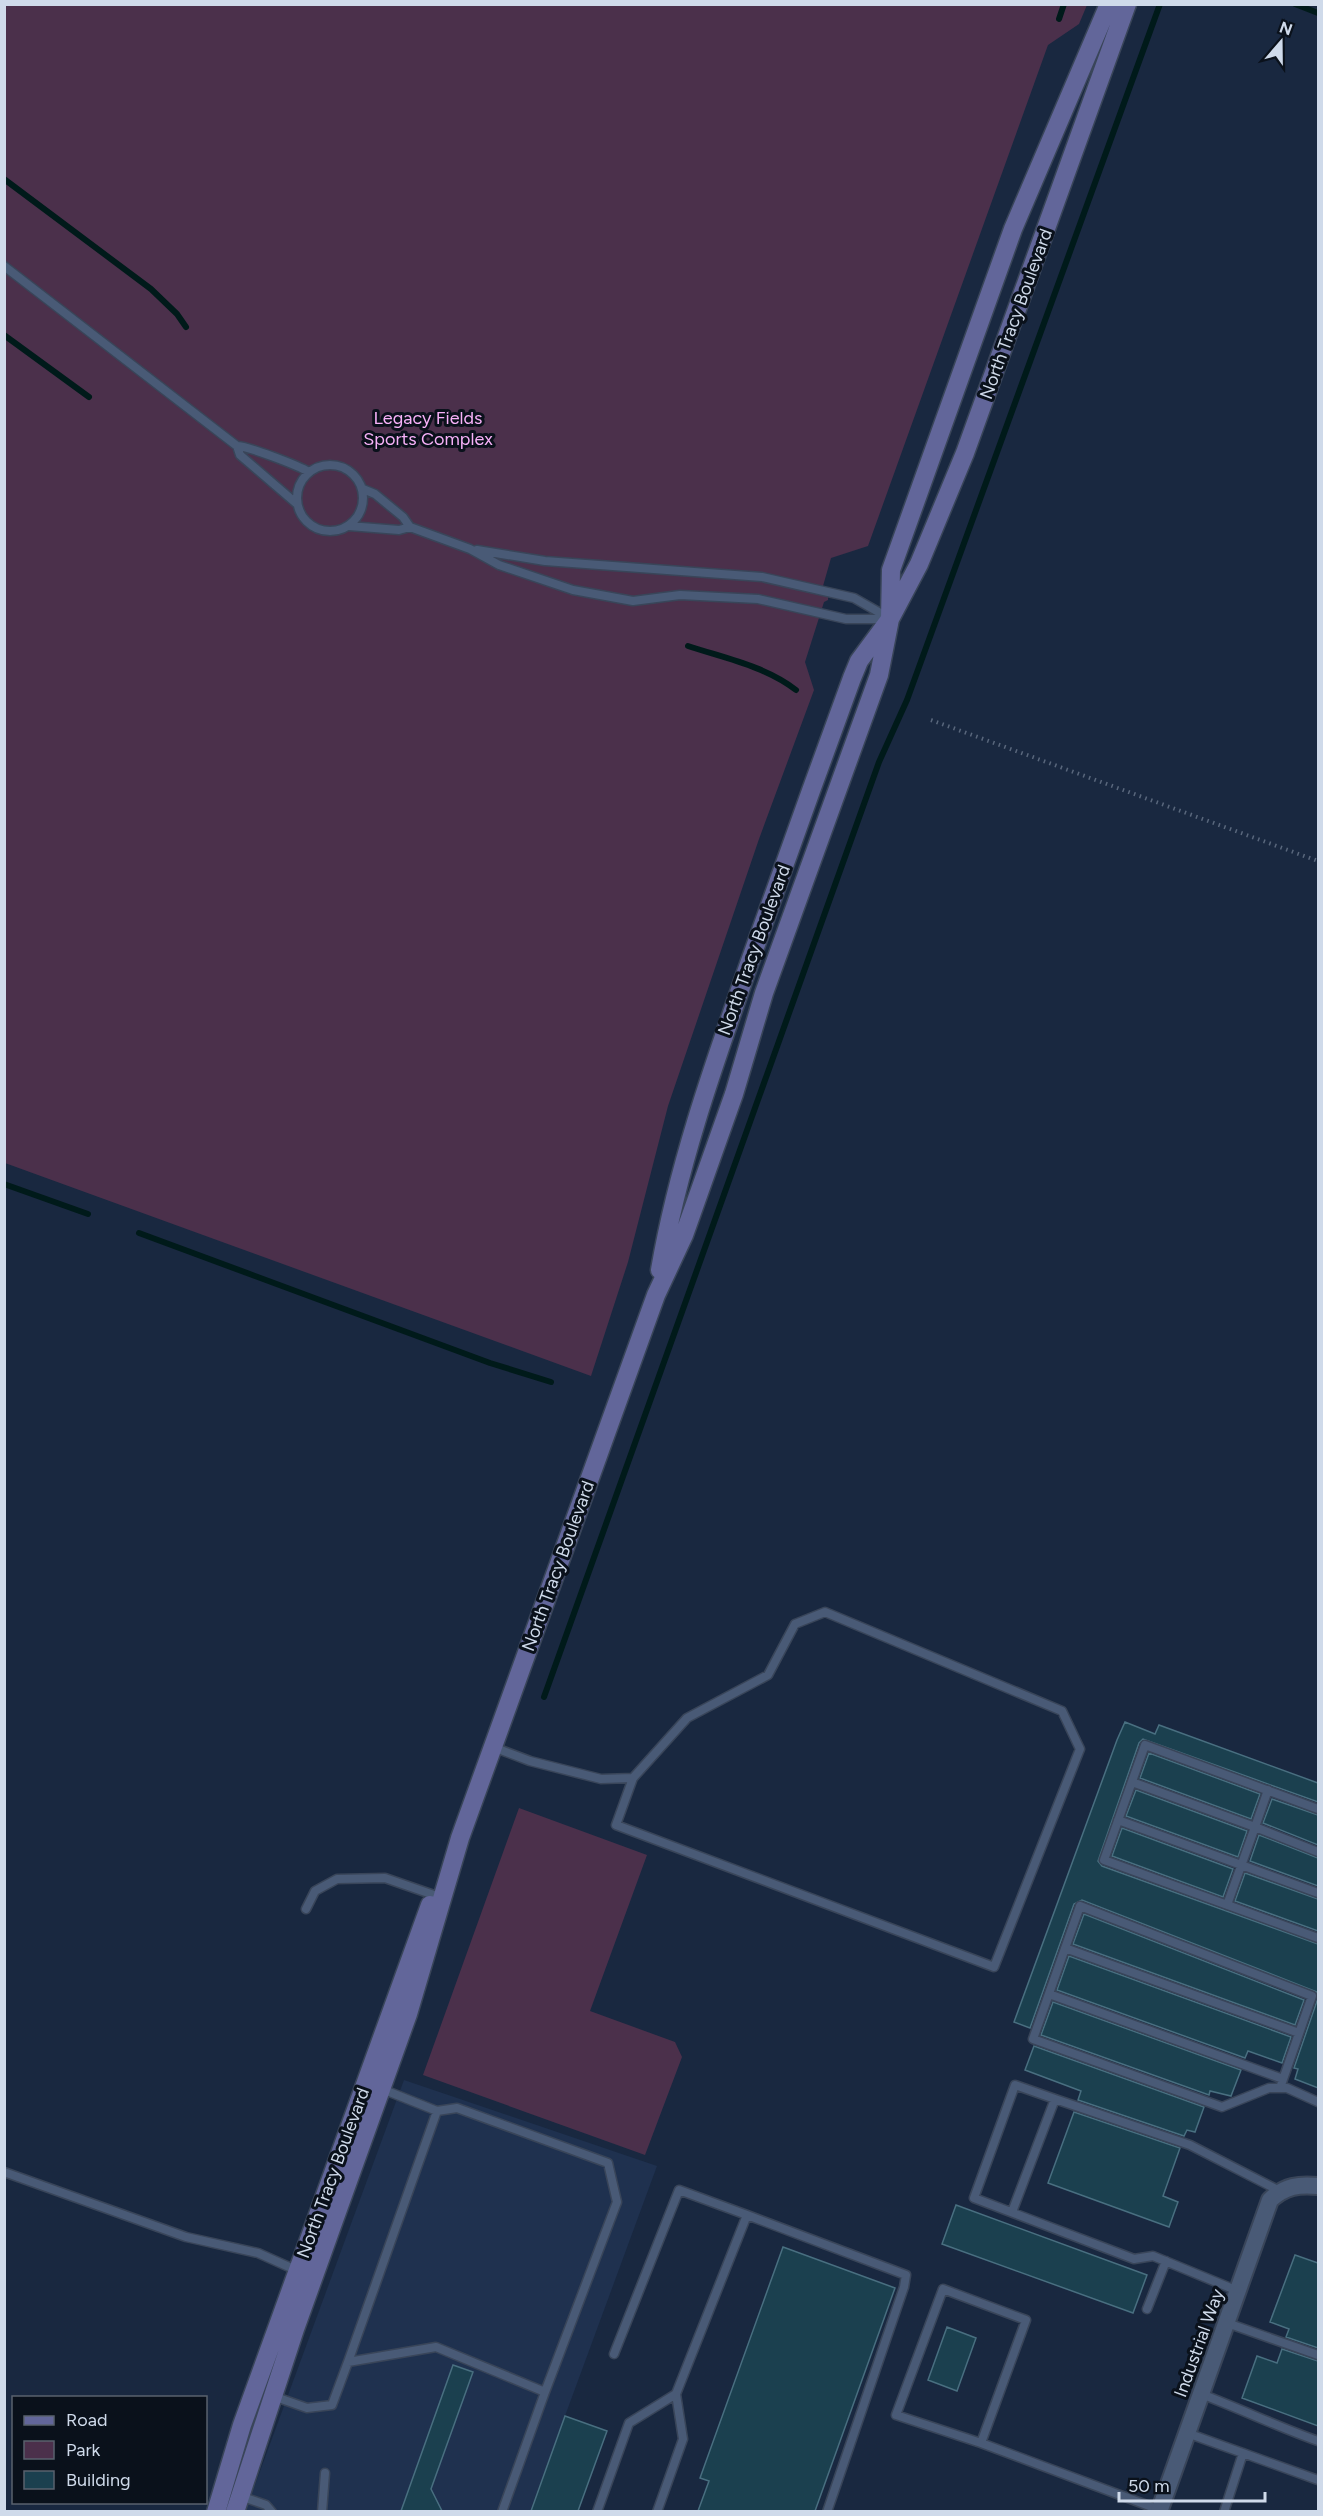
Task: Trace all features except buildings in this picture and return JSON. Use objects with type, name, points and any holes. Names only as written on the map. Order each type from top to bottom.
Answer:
[{"type":"main road","name":"North Tracy Boulevard","points":[[237,2504],[408,2014],[460,1838],[656,1295],[684,1235],[743,1068],[764,993],[879,675],[890,618],[891,570],[894,559],[1013,229],[1109,4]]},
{"type":"main road","name":"North Tracy Boulevard","points":[[656,1295],[667,1231],[710,1075],[852,678],[860,661],[890,618],[919,564],[965,453],[1127,4]]},
{"type":"main road","name":"North Tracy Boulevard","points":[[216,2511],[237,2439],[434,1895],[460,1838]]},
{"type":"street","points":[[1280,2191],[1302,2184],[1318,2186]]},
{"type":"street","name":"Industrial Way","points":[[1160,2511],[1270,2200],[1280,2191]]},
{"type":"lane","points":[[4,266],[237,446],[240,455],[297,504],[309,524],[329,532],[349,526],[399,530],[410,526]]},
{"type":"lane","points":[[237,446],[248,446],[281,462],[298,465],[309,472]]},
{"type":"lane","points":[[297,504],[301,481],[309,472],[330,464],[342,466],[358,479],[363,489],[362,510],[349,526]]},
{"type":"lane","points":[[363,489],[375,494],[403,517],[410,526],[470,549],[499,565],[546,582],[601,596],[633,601],[680,595],[720,596],[779,603],[846,619],[890,618]]},
{"type":"lane","points":[[470,549],[557,562],[762,577],[854,598],[890,618]]},
{"type":"lane","points":[[492,1747],[530,1761],[601,1779],[633,1778],[687,1718],[768,1675],[795,1624],[825,1612],[1062,1711],[1080,1749],[994,1967],[616,1825],[633,1778]]},
{"type":"lane","points":[[1318,1809],[1145,1745],[1104,1860],[1318,1938]]},
{"type":"lane","points":[[1132,1782],[1318,1852]]},
{"type":"lane","points":[[1227,1905],[1268,1790]]},
{"type":"lane","points":[[1118,1820],[1318,1893]]},
{"type":"lane","points":[[306,1909],[315,1891],[337,1879],[386,1878],[434,1895]]},
{"type":"lane","points":[[1280,2088],[1312,1996],[1080,1906],[1033,2039],[1222,2107],[1269,2088],[1280,2088],[1287,2088],[1318,2102]]},
{"type":"lane","points":[[1065,1948],[1299,2033]]},
{"type":"lane","points":[[1049,1994],[1283,2079]]},
{"type":"lane","points":[[1238,2291],[1153,2256],[1134,2259],[974,2198],[1015,2085],[1190,2145],[1280,2191]]},
{"type":"lane","points":[[382,2089],[437,2112],[457,2108],[608,2163],[617,2202],[502,2511]]},
{"type":"lane","points":[[1011,2212],[1055,2099]]},
{"type":"lane","points":[[273,2396],[307,2408],[332,2405],[437,2112]]},
{"type":"lane","points":[[4,2172],[186,2237],[258,2253],[298,2271]]},
{"type":"lane","points":[[614,2354],[679,2190],[906,2275],[904,2287],[827,2511]]},
{"type":"lane","points":[[657,2511],[683,2439],[676,2394],[747,2215]]},
{"type":"lane","points":[[1147,2309],[1166,2261]]},
{"type":"lane","points":[[981,2443],[1026,2320],[943,2289],[896,2415],[981,2443],[1160,2511]]},
{"type":"lane","points":[[1227,2323],[1318,2355]]},
{"type":"lane","points":[[348,2362],[436,2347],[545,2392]]},
{"type":"lane","points":[[597,2511],[628,2423],[676,2394]]},
{"type":"lane","points":[[1201,2394],[1243,2410],[1254,2418],[1318,2441]]},
{"type":"lane","points":[[1187,2433],[1318,2480]]},
{"type":"lane","points":[[1224,2511],[1242,2453]]},
{"type":"lane","points":[[322,2511],[325,2472]]},
{"type":"lane","points":[[237,2504],[266,2505],[272,2511]]},
{"type":"path","points":[[931,720],[1318,861]]},
{"type":"shaded area","points":[[404,2080],[657,2166],[530,2511],[245,2512]]},
{"type":"green space","name":"Legacy Fields Sports Complex","points":[[4,5],[1087,5],[1079,24],[1048,45],[868,546],[831,558],[821,593],[828,597],[828,600],[824,602],[805,662],[814,690],[759,839],[668,1106],[628,1262],[591,1376],[5,1163]]},
{"type":"green space","points":[[519,1808],[647,1855],[590,2011],[675,2042],[682,2057],[645,2155],[423,2075]]},
{"type":"waterway","points":[[1059,19],[1064,4]]},
{"type":"waterway","points":[[544,1697],[879,762],[907,700],[1160,4]]},
{"type":"waterway","points":[[1295,4],[1318,13]]},
{"type":"waterway","points":[[4,179],[151,289],[177,314],[186,327]]},
{"type":"waterway","points":[[4,335],[89,397]]},
{"type":"waterway","points":[[688,646],[758,669],[796,690]]},
{"type":"waterway","points":[[4,1184],[88,1214]]},
{"type":"waterway","points":[[139,1233],[490,1363],[551,1382]]}]
